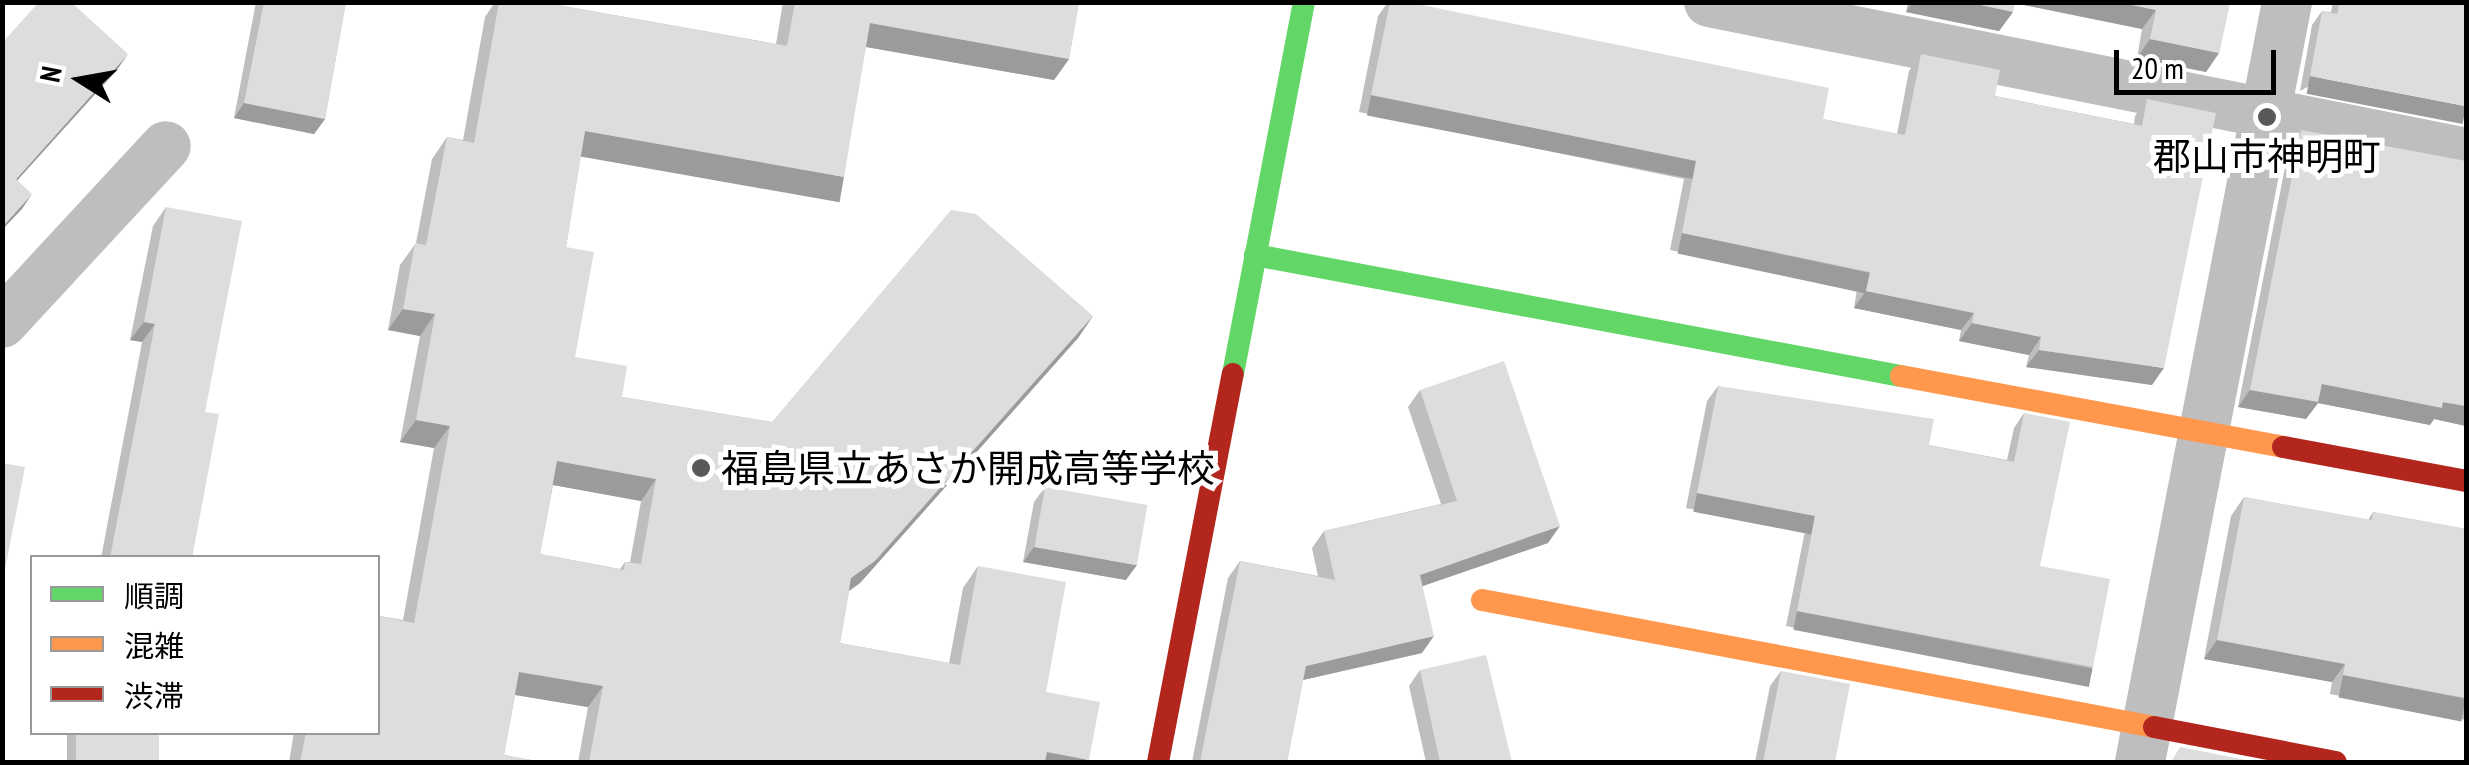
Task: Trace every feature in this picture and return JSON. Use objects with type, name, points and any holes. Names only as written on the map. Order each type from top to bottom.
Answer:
[{"type":"street","points":[[1158,762],[1304,2]]},
{"type":"street","points":[[1709,2],[2466,153]]},
{"type":"street","points":[[2144,744],[2287,2]]},
{"type":"street","points":[[2,324],[166,146]]},
{"type":"street","points":[[1255,254],[2205,429],[2466,481]]},
{"type":"street","points":[[1482,600],[2144,744],[2336,762]]},
{"type":"building","points":[[39,2],[71,2],[128,54],[16,179],[32,194],[2,227],[2,43]]},
{"type":"building","points":[[264,2],[346,2],[325,119],[244,103]]},
{"type":"building","points":[[499,2],[541,2],[787,46],[795,2],[1079,2],[1069,59],[870,23],[844,177],[585,131],[566,247],[594,252],[575,357],[627,366],[622,397],[772,422],[951,210],[976,214],[1093,316],[875,561],[851,578],[840,643],[960,665],[978,566],[1066,582],[1046,692],[1100,702],[1089,760],[1047,752],[1045,762],[589,762],[603,686],[519,672],[504,755],[543,762],[300,762],[305,735],[380,735],[380,616],[414,623],[450,426],[416,420],[435,314],[403,309],[415,243],[426,245],[447,137],[474,143]],"holes":[[[557,461],[656,479],[641,564],[625,562],[624,570],[540,554]]]},
{"type":"building","points":[[1390,2],[1407,2],[1829,88],[1823,119],[1905,135],[1921,54],[2000,70],[1995,96],[2142,126],[2147,99],[2216,113],[2164,368],[2039,350],[2041,337],[1972,323],[1974,313],[1866,291],[1870,272],[1682,233],[1696,161],[1371,95]]},
{"type":"building","points":[[1967,2],[2014,2],[2013,12]]},
{"type":"building","points":[[2117,2],[2230,2],[2219,53],[2150,39],[2156,10]]},
{"type":"building","points":[[2340,2],[2466,2],[2466,106],[2310,76],[2322,11],[2337,14]]},
{"type":"building","points":[[2301,130],[2466,161],[2466,406],[2443,402],[2442,408],[2322,384],[2318,402],[2250,390]]},
{"type":"building","points":[[166,207],[242,221],[205,412],[219,414],[193,555],[111,555],[155,324],[144,322]]},
{"type":"building","points":[[1504,361],[1560,526],[1420,575],[1434,636],[1306,666],[1287,762],[1200,762],[1240,561],[1335,580],[1324,531],[1457,501],[1420,390]]},
{"type":"building","points":[[1718,386],[1934,419],[1929,445],[2014,462],[2024,413],[2070,422],[2040,566],[2110,579],[2093,667],[1797,611],[1815,516],[1697,493]]},
{"type":"building","points":[[2,463],[25,467],[2,585]]},
{"type":"building","points":[[1045,487],[1147,505],[1137,565],[1034,547]]},
{"type":"building","points":[[2244,497],[2372,520],[2373,512],[2466,529],[2466,698],[2343,675],[2345,664],[2217,640]]},
{"type":"building","points":[[1486,655],[1512,762],[1440,762],[1420,670]]},
{"type":"building","points":[[1781,671],[1850,684],[1835,762],[1763,762]]},
{"type":"building","points":[[76,735],[159,735],[159,762],[76,762]]},
{"type":"building","points":[[2180,747],[2251,761],[2251,762],[2171,762]]},
{"type":"traffic: fast","points":[[1233,374],[1304,2]]},
{"type":"traffic: fast","points":[[1255,255],[1901,376]]},
{"type":"traffic: slow","points":[[1901,376],[2283,447]]},
{"type":"traffic: slow","points":[[1482,600],[2154,727]]},
{"type":"traffic: jam","points":[[1158,762],[1233,374]]},
{"type":"traffic: jam","points":[[2283,447],[2466,481]]},
{"type":"traffic: jam","points":[[2154,727],[2336,762]]},
{"type":"place","name":"郡山市神明町","points":[[2267,117]]},
{"type":"place","name":"福島県立あさか開成高等学校","points":[[701,468]]}]
